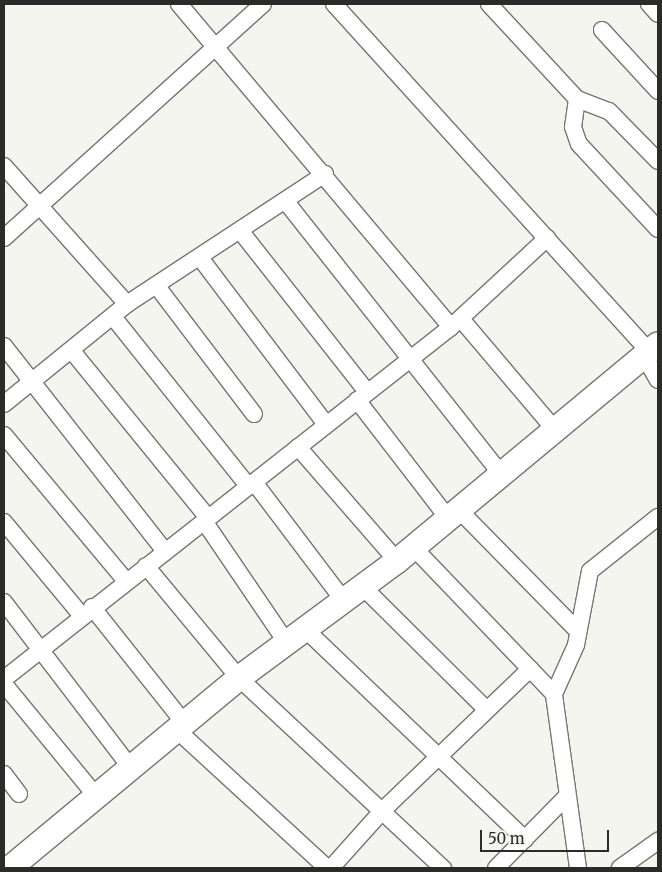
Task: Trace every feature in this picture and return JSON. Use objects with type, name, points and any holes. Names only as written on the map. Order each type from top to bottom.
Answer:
[{"type":"street","points":[[179,4],[456,323],[555,430]]},
{"type":"street","points":[[4,238],[263,4]]},
{"type":"street","points":[[334,4],[651,351],[658,380]]},
{"type":"street","points":[[489,4],[577,99],[609,110],[658,161]]},
{"type":"street","points":[[649,4],[658,14]]},
{"type":"street","points":[[602,30],[658,91]]},
{"type":"street","points":[[577,99],[573,127],[579,144],[658,230]]},
{"type":"street","points":[[4,166],[41,205],[127,304]]},
{"type":"street","points":[[4,404],[32,378],[72,351],[114,318],[127,304],[242,233],[287,203],[325,174]]},
{"type":"street","points":[[287,203],[409,360],[501,474]]},
{"type":"street","points":[[242,233],[362,396],[453,514],[577,630]]},
{"type":"street","points":[[4,680],[126,581],[456,323],[547,238]]},
{"type":"street","points":[[201,259],[326,424]]},
{"type":"street","points":[[156,286],[254,414]]},
{"type":"street","points":[[114,318],[251,484],[353,594],[486,709]]},
{"type":"street","points":[[4,346],[32,378],[165,551]]},
{"type":"street","points":[[72,351],[296,637],[437,756],[525,839]]},
{"type":"street","points":[[10,868],[239,678],[406,554],[651,351]]},
{"type":"street","points":[[4,435],[126,581]]},
{"type":"street","points":[[298,447],[406,554],[530,669],[554,694]]},
{"type":"street","points":[[578,868],[566,798],[554,694],[574,651],[590,571],[658,517]]},
{"type":"street","points":[[4,522],[87,612],[181,727],[326,868]]},
{"type":"street","points":[[146,566],[239,678],[383,810],[443,868]]},
{"type":"street","points":[[4,602],[43,648],[130,767]]},
{"type":"street","points":[[331,868],[383,810],[437,756],[530,669]]},
{"type":"street","points":[[4,684],[96,796]]},
{"type":"street","points":[[4,774],[19,794]]},
{"type":"street","points":[[496,868],[566,798]]},
{"type":"street","points":[[620,868],[657,843]]}]
